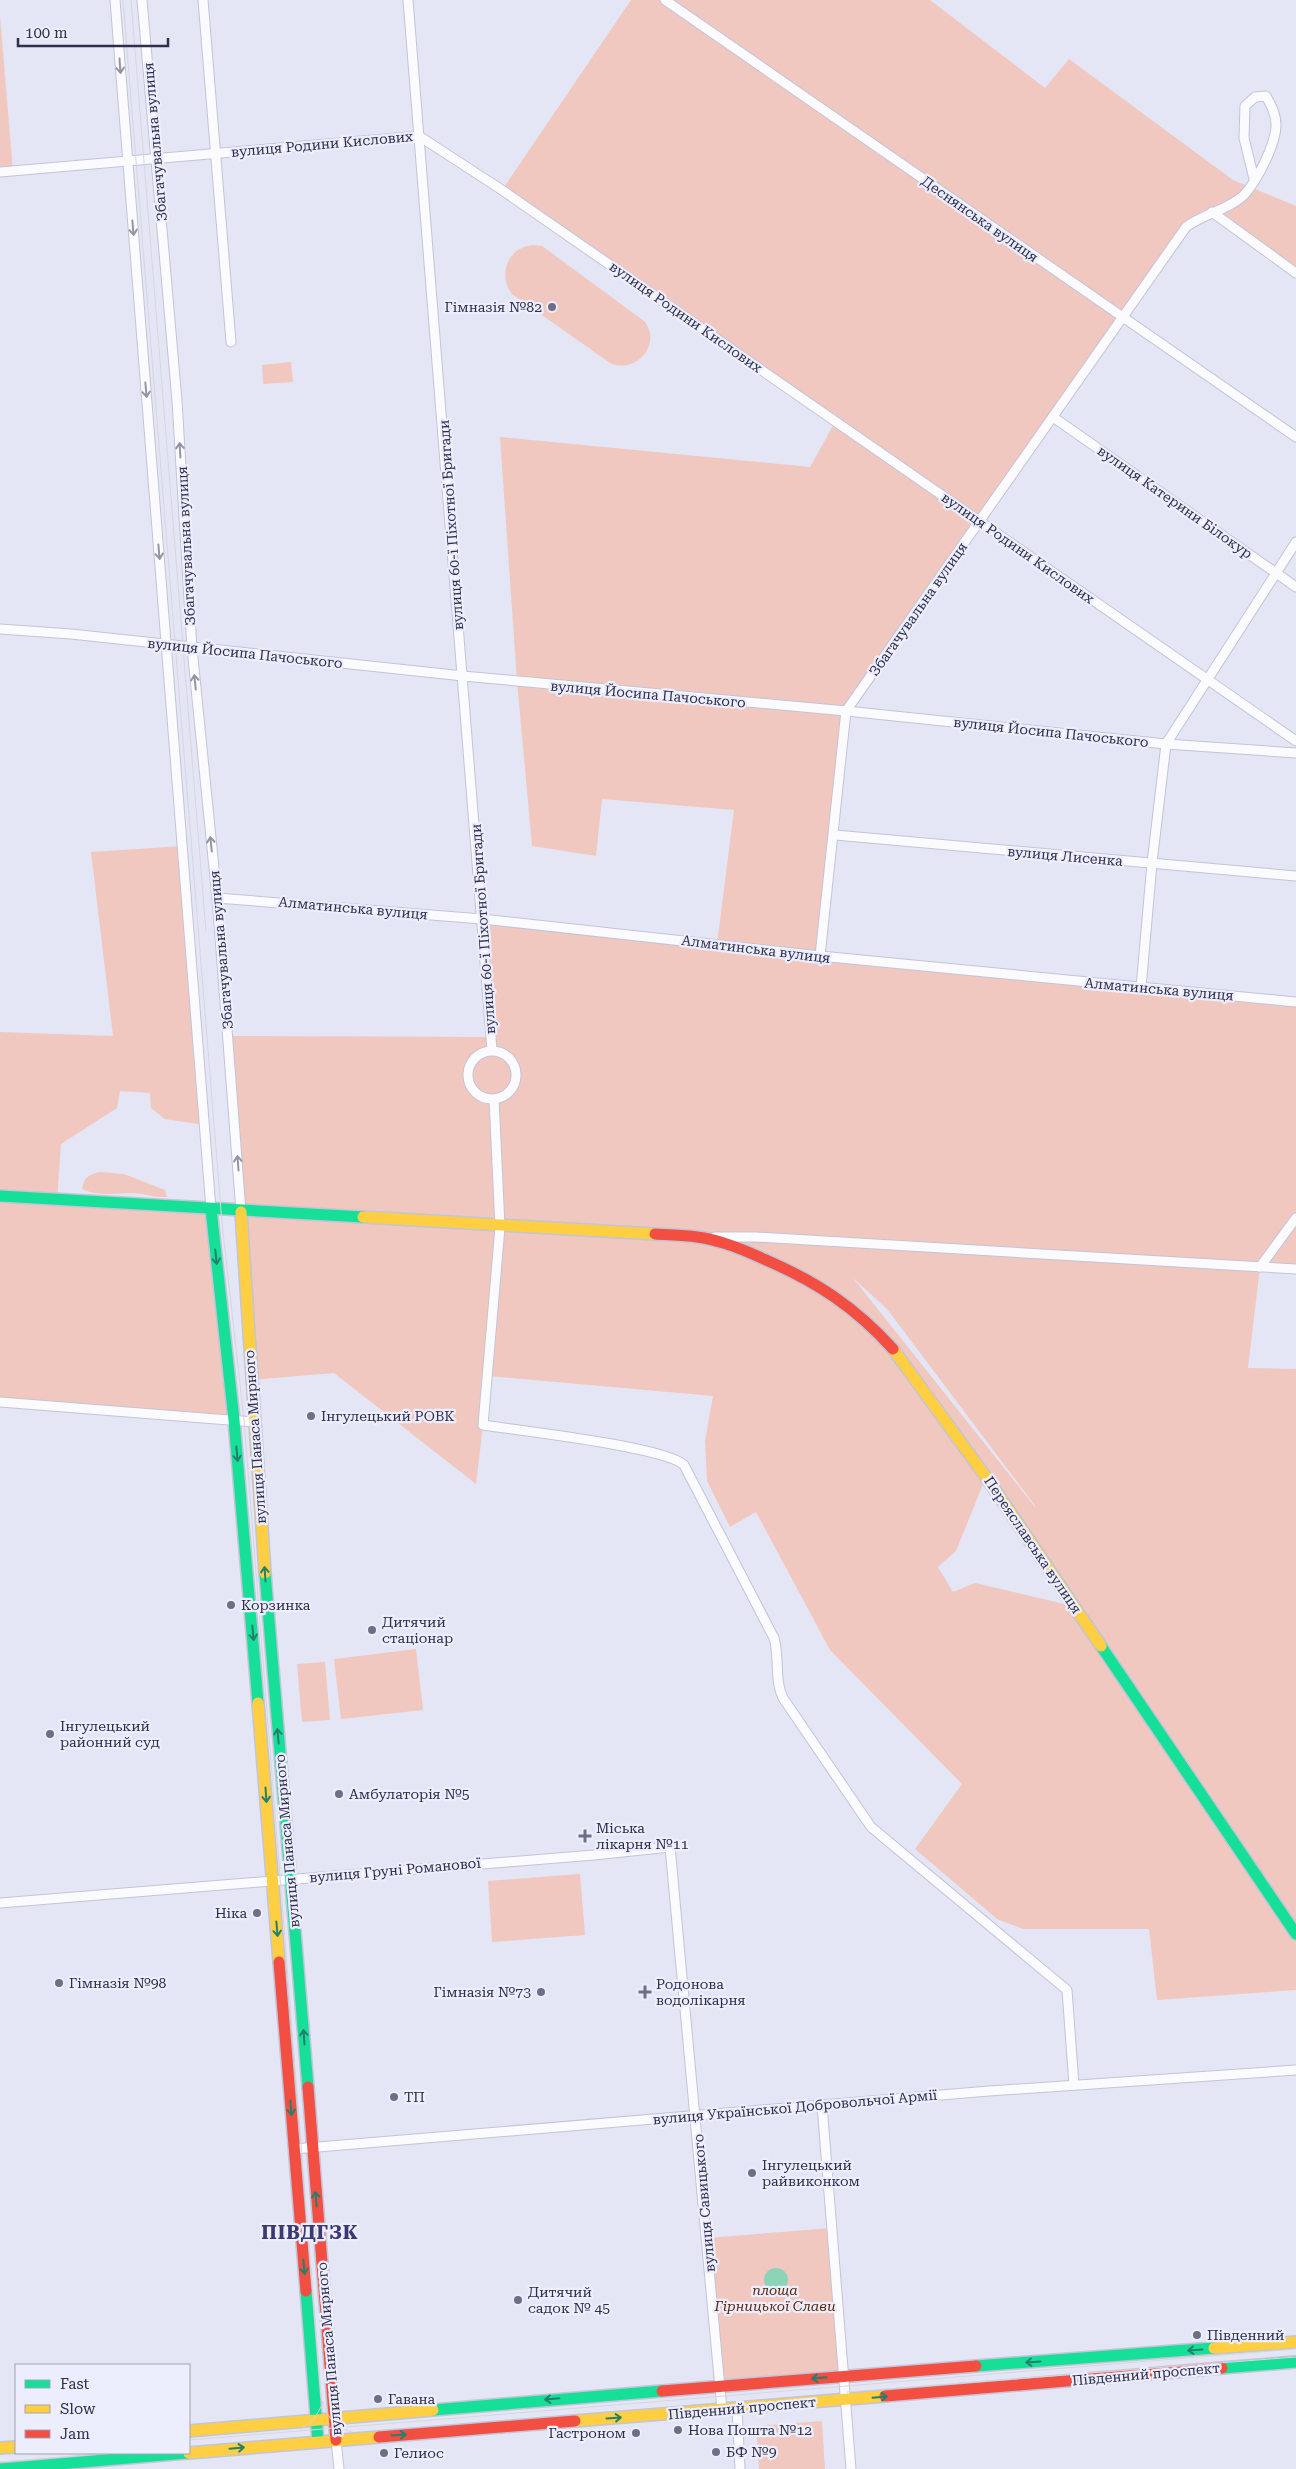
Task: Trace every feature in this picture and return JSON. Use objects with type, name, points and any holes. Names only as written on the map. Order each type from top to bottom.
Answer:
[{"type":"main road","name":"Переяславська вулиця","points":[[0,1196],[241,1212],[698,1237],[740,1248],[805,1277],[853,1310],[897,1352],[991,1484],[1296,1934]]},
{"type":"main road","name":"вулиця Панаса Мирного","points":[[211,1209],[234,1420],[318,2441]]},
{"type":"main road","name":"вулиця Панаса Мирного","points":[[241,1212],[254,1422],[336,2440]]},
{"type":"main road","name":"Південний проспект","points":[[190,2431],[334,2417],[843,2376],[1296,2342]]},
{"type":"main road","name":"Південний проспект","points":[[190,2453],[1296,2362]]},
{"type":"main road","points":[[0,2448],[15,2447]]},
{"type":"main road","name":"Південний проспект","points":[[0,2469],[176,2454]]},
{"type":"street","name":"Збагачувальна вулиця","points":[[115,0],[211,1209]]},
{"type":"street","name":"Збагачувальна вулиця","points":[[142,0],[178,413],[192,648],[217,898],[241,1212]]},
{"type":"street","points":[[203,0],[231,342]]},
{"type":"street","name":"вулиця 60-ї Піхотної Бригади","points":[[408,0],[492,1050]]},
{"type":"street","name":"Деснянська вулиця","points":[[665,0],[1296,438]]},
{"type":"street","name":"Збагачувальна вулиця","points":[[820,956],[846,711],[1186,227],[1244,194],[1254,179],[1268,157],[1276,126],[1273,108],[1266,96],[1255,97],[1246,106],[1244,138],[1254,179]]},
{"type":"street","name":"вулиця Родини Кислових","points":[[0,172],[157,157],[420,136],[502,190],[1296,742]]},
{"type":"street","points":[[1212,212],[1296,273]]},
{"type":"street","name":"вулиця Катерини Білокур","points":[[1053,417],[1296,587]]},
{"type":"street","points":[[1141,988],[1152,863],[1166,744],[1296,542]]},
{"type":"street","name":"вулиця Йосипа Пачоського","points":[[0,629],[1166,744],[1296,753]]},
{"type":"street","name":"вулиця Лисенка","points":[[834,835],[1296,876]]},
{"type":"street","name":"Алматинська вулиця","points":[[217,898],[482,919],[820,956],[1296,1002]]},
{"type":"street","points":[[492,1050],[502,1052],[512,1060],[516,1075],[515,1083],[509,1092],[494,1099],[478,1094],[470,1083],[468,1076],[469,1067],[475,1058],[492,1050]]},
{"type":"street","points":[[494,1099],[500,1226],[483,1425],[629,1448],[672,1458],[684,1465],[774,1638],[778,1659],[777,1686],[783,1698],[871,1827],[1067,1990],[1074,2086]]},
{"type":"street","points":[[1260,1267],[1296,1218]]},
{"type":"street","points":[[698,1237],[756,1237],[1296,1269]]},
{"type":"street","points":[[0,1402],[254,1422]]},
{"type":"street","name":"вулиця Груні Романової","points":[[0,1903],[670,1847]]},
{"type":"street","name":"вулиця Савицького","points":[[670,1847],[722,2410]]},
{"type":"street","name":"вулиця Української Добровольчої Армії","points":[[294,2149],[822,2105],[1296,2070]]},
{"type":"street","points":[[822,2105],[850,2469]]},
{"type":"street","points":[[737,2408],[740,2469]]},
{"type":"street","name":"вулиця Панаса Мирного","points":[[336,2440],[339,2469]]},
{"type":"green space","points":[[631,0],[930,0],[1045,88],[1069,59],[1233,180],[1296,206],[1296,273],[1212,212],[1186,227],[846,711],[820,956],[1296,1002],[1296,1269],[1260,1267],[1248,1368],[1296,1369],[1296,1990],[1157,2000],[1149,1929],[1023,1929],[997,1919],[915,1849],[962,1784],[830,1650],[756,1512],[730,1527],[707,1481],[705,1441],[713,1396],[489,1376],[476,1484],[334,1373],[251,1380],[228,1036],[491,1037],[482,919],[717,944],[734,810],[602,799],[596,856],[532,846],[517,681],[500,437],[810,467],[835,422],[502,190]],"holes":[[[853,1278],[887,1309],[1036,1507],[1035,1507]],[[986,1477],[1073,1606],[975,1583],[953,1592],[938,1567],[956,1551]]]},
{"type":"green space","points":[[0,16],[13,171],[0,172]]},
{"type":"green space","points":[[542,246],[644,321],[649,330],[650,339],[644,355],[629,365],[620,366],[610,363],[512,294],[505,279],[505,271],[511,256],[524,247]]},
{"type":"green space","points":[[291,362],[293,382],[263,384],[262,365]]},
{"type":"green space","points":[[183,846],[204,1125],[165,1119],[151,1108],[150,1093],[120,1091],[117,1108],[61,1144],[57,1200],[211,1209],[234,1420],[0,1402],[0,1032],[113,1036],[91,852]]},
{"type":"green space","points":[[99,1172],[124,1174],[165,1190],[167,1197],[134,1193],[101,1194],[82,1189],[87,1178]]},
{"type":"green space","points":[[416,1649],[423,1710],[341,1719],[334,1659]]},
{"type":"green space","points":[[325,1662],[330,1720],[302,1722],[297,1664]]},
{"type":"green space","points":[[580,1874],[585,1935],[492,1942],[488,1881]]},
{"type":"green space","name":"площа Гірницької Слави","points":[[831,2228],[843,2376],[720,2386],[707,2238]]},
{"type":"green space","points":[[822,2421],[825,2469],[759,2469],[756,2426]]},
{"type":"shaded area","points":[[776,2268],[785,2271],[788,2280],[785,2289],[776,2292],[767,2289],[764,2280],[767,2271]]},
{"type":"tram line","points":[[123,0],[222,1223],[244,1420],[321,2397],[325,2410],[331,2419],[340,2427],[352,2432]]},
{"type":"tram line","points":[[131,0],[206,932]]},
{"type":"tram line","points":[[190,2440],[1296,2349]]},
{"type":"tram line","points":[[847,2392],[1296,2357]]},
{"type":"tram line","points":[[301,2430],[314,2419],[324,2402]]},
{"type":"tram line","points":[[0,2462],[100,2454]]},
{"type":"traffic: fast","points":[[0,1196],[363,1217]]},
{"type":"traffic: fast","points":[[211,1209],[234,1420],[258,1703]]},
{"type":"traffic: fast","points":[[265,1573],[308,2087]]},
{"type":"traffic: fast","points":[[1101,1646],[1296,1934]]},
{"type":"traffic: fast","points":[[306,2291],[318,2441]]},
{"type":"traffic: fast","points":[[976,2366],[1214,2348]]},
{"type":"traffic: fast","points":[[1222,2368],[1296,2362]]},
{"type":"traffic: fast","points":[[433,2410],[662,2391]]},
{"type":"traffic: fast","points":[[0,2469],[175,2454]]},
{"type":"traffic: slow","points":[[241,1212],[265,1573]]},
{"type":"traffic: slow","points":[[363,1217],[655,1234]]},
{"type":"traffic: slow","points":[[893,1349],[991,1484],[1101,1646]]},
{"type":"traffic: slow","points":[[258,1703],[279,1962]]},
{"type":"traffic: slow","points":[[1214,2348],[1296,2342]]},
{"type":"traffic: slow","points":[[575,2421],[885,2396]]},
{"type":"traffic: slow","points":[[190,2431],[433,2410]]},
{"type":"traffic: slow","points":[[190,2453],[379,2437]]},
{"type":"traffic: slow","points":[[0,2448],[15,2447]]},
{"type":"traffic: jam","points":[[655,1234],[692,1236],[715,1240],[785,1268],[819,1287],[850,1308],[893,1349]]},
{"type":"traffic: jam","points":[[279,1962],[306,2291]]},
{"type":"traffic: jam","points":[[308,2087],[336,2440]]},
{"type":"traffic: jam","points":[[662,2391],[976,2366]]},
{"type":"traffic: jam","points":[[885,2396],[1222,2368]]},
{"type":"traffic: jam","points":[[379,2437],[575,2421]]},
{"type":"place","name":"Гімназія №82","points":[[552,307]]},
{"type":"place","name":"Інгулецький РОВК","points":[[311,1416]]},
{"type":"place","name":"Корзинка","points":[[231,1605]]},
{"type":"place","name":"Дитячий стаціонар","points":[[372,1630]]},
{"type":"place","name":"Інгулецький районний суд","points":[[50,1734]]},
{"type":"place","name":"Амбулаторія №5","points":[[339,1794]]},
{"type":"place","name":"Міська лікарня №11","points":[[585,1836]]},
{"type":"place","name":"Ніка","points":[[257,1913]]},
{"type":"place","name":"Гімназія №98","points":[[59,1983]]},
{"type":"place","name":"Гімназія №73","points":[[541,1992]]},
{"type":"place","name":"Родонова водолікарня","points":[[645,1992]]},
{"type":"place","name":"ТП","points":[[394,2097]]},
{"type":"place","name":"Інгулецький райвиконком","points":[[752,2173]]},
{"type":"place","name":"Дитячий садок № 45","points":[[518,2300]]},
{"type":"place","name":"Південний","points":[[1197,2335]]},
{"type":"place","name":"Гавана","points":[[378,2399]]},
{"type":"place","name":"Нова Пошта №12","points":[[678,2430]]},
{"type":"place","name":"Гастроном","points":[[636,2433]]},
{"type":"place","name":"БФ №9","points":[[716,2452]]},
{"type":"place","name":"Гелиос","points":[[384,2453]]},
{"type":"district","name":"ПІВДГЗК","points":[[310,2232]]}]
